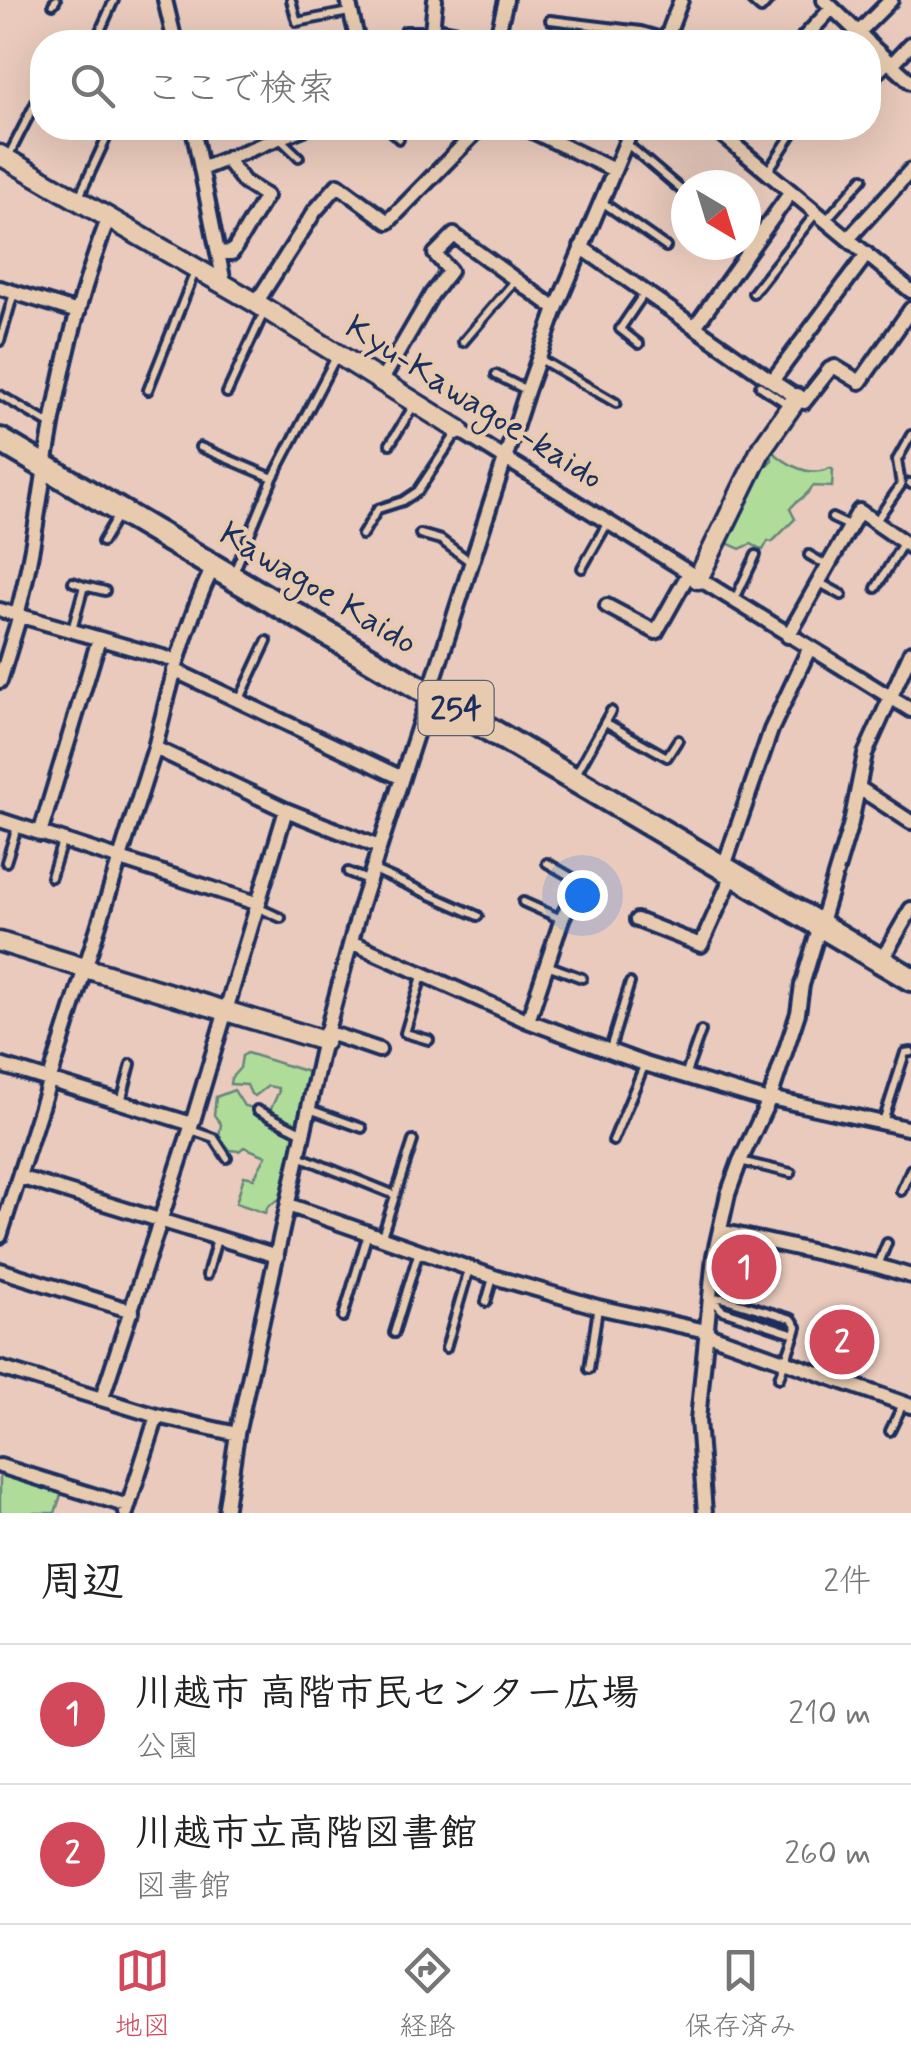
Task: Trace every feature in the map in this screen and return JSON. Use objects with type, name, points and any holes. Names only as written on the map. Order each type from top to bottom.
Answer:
[{"type":"highway","name":"Kawagoe Kaido","points":[[0,440],[911,979]]},
{"type":"street","points":[[165,0],[171,30]]},
{"type":"street","points":[[432,30],[435,0]]},
{"type":"street","points":[[670,30],[681,0]]},
{"type":"street","points":[[872,30],[891,0]]},
{"type":"street","points":[[496,30],[501,1]]},
{"type":"street","points":[[810,30],[828,4],[855,30]]},
{"type":"street","points":[[881,70],[911,44]]},
{"type":"street","points":[[881,55],[911,82]]},
{"type":"street","points":[[195,140],[224,284]]},
{"type":"street","points":[[201,169],[274,140]]},
{"type":"street","points":[[261,306],[307,223],[338,186],[388,222],[468,140]]},
{"type":"street","points":[[554,140],[614,170]]},
{"type":"street","points":[[225,1513],[237,1434],[325,1037],[378,847],[556,309],[627,140]]},
{"type":"street","points":[[740,140],[768,171],[911,290]]},
{"type":"street","name":"Kyu-Kawagoe-kaido","points":[[3,157],[261,306],[911,710]]},
{"type":"street","points":[[218,252],[232,253],[266,196],[244,182],[227,160]]},
{"type":"street","points":[[848,239],[911,170]]},
{"type":"street","points":[[696,325],[792,190]]},
{"type":"street","points":[[0,681],[29,572],[52,426],[78,312],[108,217]]},
{"type":"street","points":[[382,380],[432,294],[450,272],[435,254],[454,235],[556,309]]},
{"type":"street","points":[[581,248],[696,325],[793,407]]},
{"type":"street","points":[[766,384],[866,254]]},
{"type":"street","points":[[7,290],[78,312]]},
{"type":"street","points":[[608,606],[656,632],[693,576],[747,462],[774,437],[793,407],[804,402],[830,368],[835,367],[860,382],[911,309]]},
{"type":"street","points":[[788,636],[858,512],[907,544]]},
{"type":"street","points":[[0,1236],[155,748],[175,666],[223,571]]},
{"type":"street","points":[[0,610],[175,666],[402,778]]},
{"type":"street","points":[[40,834],[99,639]]},
{"type":"street","points":[[637,920],[702,945],[771,730],[809,649]]},
{"type":"street","points":[[705,1513],[698,1420],[705,1332],[720,1231],[740,1161],[769,1100],[798,1013],[802,985],[822,925],[866,754],[911,652]]},
{"type":"street","points":[[155,748],[286,810],[378,847]]},
{"type":"street","points":[[859,788],[911,822]]},
{"type":"street","points":[[102,1398],[191,1127],[286,810]]},
{"type":"street","points":[[0,820],[258,906]]},
{"type":"street","points":[[528,1021],[562,919],[580,882]]},
{"type":"street","points":[[881,960],[911,908]]},
{"type":"street","points":[[0,942],[224,1010],[379,1050]]},
{"type":"street","points":[[351,942],[528,1021],[645,1064],[769,1100],[911,1128]]},
{"type":"street","points":[[0,1064],[191,1127]]},
{"type":"street","points":[[19,1177],[277,1256]]},
{"type":"street","points":[[288,1206],[494,1277],[705,1332],[907,1404]]},
{"type":"street","points":[[720,1231],[911,1276]]},
{"type":"street","points":[[0,1270],[132,1311]]},
{"type":"street","points":[[0,1368],[157,1416],[237,1434]]},
{"type":"street","points":[[0,1466],[128,1510],[157,1416]]},
{"type":"lane","points":[[100,30],[114,0]]},
{"type":"lane","points":[[291,0],[296,22],[349,6]]},
{"type":"lane","points":[[751,0],[762,9],[769,0]]},
{"type":"lane","points":[[550,20],[633,30]]},
{"type":"lane","points":[[3,157],[30,111]]},
{"type":"lane","points":[[78,200],[105,140]]},
{"type":"lane","points":[[281,140],[300,157]]},
{"type":"lane","points":[[768,171],[788,140]]},
{"type":"lane","points":[[626,143],[671,181]]},
{"type":"lane","points":[[753,293],[821,216],[863,178]]},
{"type":"lane","points":[[601,202],[666,247]]},
{"type":"lane","points":[[148,390],[196,268]]},
{"type":"lane","points":[[463,342],[516,281]]},
{"type":"lane","points":[[0,341],[7,290]]},
{"type":"lane","points":[[639,344],[620,329],[645,291]]},
{"type":"lane","points":[[227,394],[261,306]]},
{"type":"lane","points":[[223,571],[338,354]]},
{"type":"lane","points":[[540,359],[616,404]]},
{"type":"lane","points":[[496,375],[528,390]]},
{"type":"lane","points":[[0,395],[52,426]]},
{"type":"lane","points":[[390,444],[416,402]]},
{"type":"lane","points":[[362,534],[378,509],[403,501],[418,490],[459,430]]},
{"type":"lane","points":[[876,522],[901,484],[897,460],[911,435]]},
{"type":"lane","points":[[200,447],[273,478]]},
{"type":"lane","points":[[102,542],[121,510]]},
{"type":"lane","points":[[832,518],[850,527]]},
{"type":"lane","points":[[582,568],[608,523]]},
{"type":"lane","points":[[420,534],[441,540],[473,563]]},
{"type":"lane","points":[[876,588],[907,544]]},
{"type":"lane","points":[[734,602],[756,555]]},
{"type":"lane","points":[[810,556],[829,566]]},
{"type":"lane","points":[[73,582],[106,591]]},
{"type":"lane","points":[[820,583],[842,595]]},
{"type":"lane","points":[[72,630],[84,586]]},
{"type":"lane","points":[[240,699],[267,640]]},
{"type":"lane","points":[[574,778],[611,712]]},
{"type":"lane","points":[[605,722],[667,757],[678,740]]},
{"type":"lane","points":[[6,862],[17,826]]},
{"type":"lane","points":[[51,877],[62,841]]},
{"type":"lane","points":[[547,864],[580,882]]},
{"type":"lane","points":[[348,872],[370,875],[478,916]]},
{"type":"lane","points":[[573,898],[592,907]]},
{"type":"lane","points":[[523,902],[562,919]]},
{"type":"lane","points":[[258,906],[281,918]]},
{"type":"lane","points":[[545,965],[582,978]]},
{"type":"lane","points":[[422,975],[405,1033],[429,1040]]},
{"type":"lane","points":[[609,1050],[630,984]]},
{"type":"lane","points":[[685,1076],[701,1030]]},
{"type":"lane","points":[[883,1123],[905,1053],[911,1052]]},
{"type":"lane","points":[[121,1102],[131,1064]]},
{"type":"lane","points":[[613,1141],[645,1064]]},
{"type":"lane","points":[[309,1108],[362,1128]]},
{"type":"lane","points":[[258,1110],[304,1134]]},
{"type":"lane","points":[[191,1127],[214,1138],[227,1158]]},
{"type":"lane","points":[[343,1317],[413,1141]]},
{"type":"lane","points":[[299,1156],[395,1194]]},
{"type":"lane","points":[[740,1161],[791,1173]]},
{"type":"lane","points":[[901,1192],[911,1169]]},
{"type":"lane","points":[[207,1276],[217,1238]]},
{"type":"lane","points":[[878,1266],[886,1243]]},
{"type":"lane","points":[[394,1333],[420,1250]]},
{"type":"lane","points":[[446,1348],[469,1268]]},
{"type":"lane","points":[[486,1302],[494,1277]]},
{"type":"lane","points":[[711,1300],[722,1298],[792,1319],[797,1327],[779,1378]]},
{"type":"lane","points":[[711,1300],[722,1310],[795,1334]]},
{"type":"lane","points":[[589,1369],[598,1307]]},
{"type":"lane","points":[[890,1431],[907,1404]]},
{"type":"green space","points":[[772,451],[799,468],[815,472],[830,468],[832,487],[813,486],[790,509],[795,519],[763,550],[751,544],[740,549],[726,538],[760,472],[772,460]]},
{"type":"green space","points":[[247,1053],[308,1072],[311,1078],[283,1197],[268,1206],[265,1213],[236,1203],[244,1176],[254,1178],[266,1156],[244,1147],[230,1150],[219,1136],[221,1124],[214,1115],[216,1097],[234,1090],[244,1106],[270,1111],[278,1088],[268,1086],[255,1096],[247,1085],[230,1084]]},
{"type":"green space","points":[[724,1239],[772,1253],[758,1296],[719,1281]]},
{"type":"green space","points":[[0,1473],[62,1492],[55,1513],[0,1513]]},
{"type":"place","name":"川越市 高階市民センター広場","points":[[744,1267]]},
{"type":"place","name":"川越市立高階図書館","points":[[842,1342]]}]
